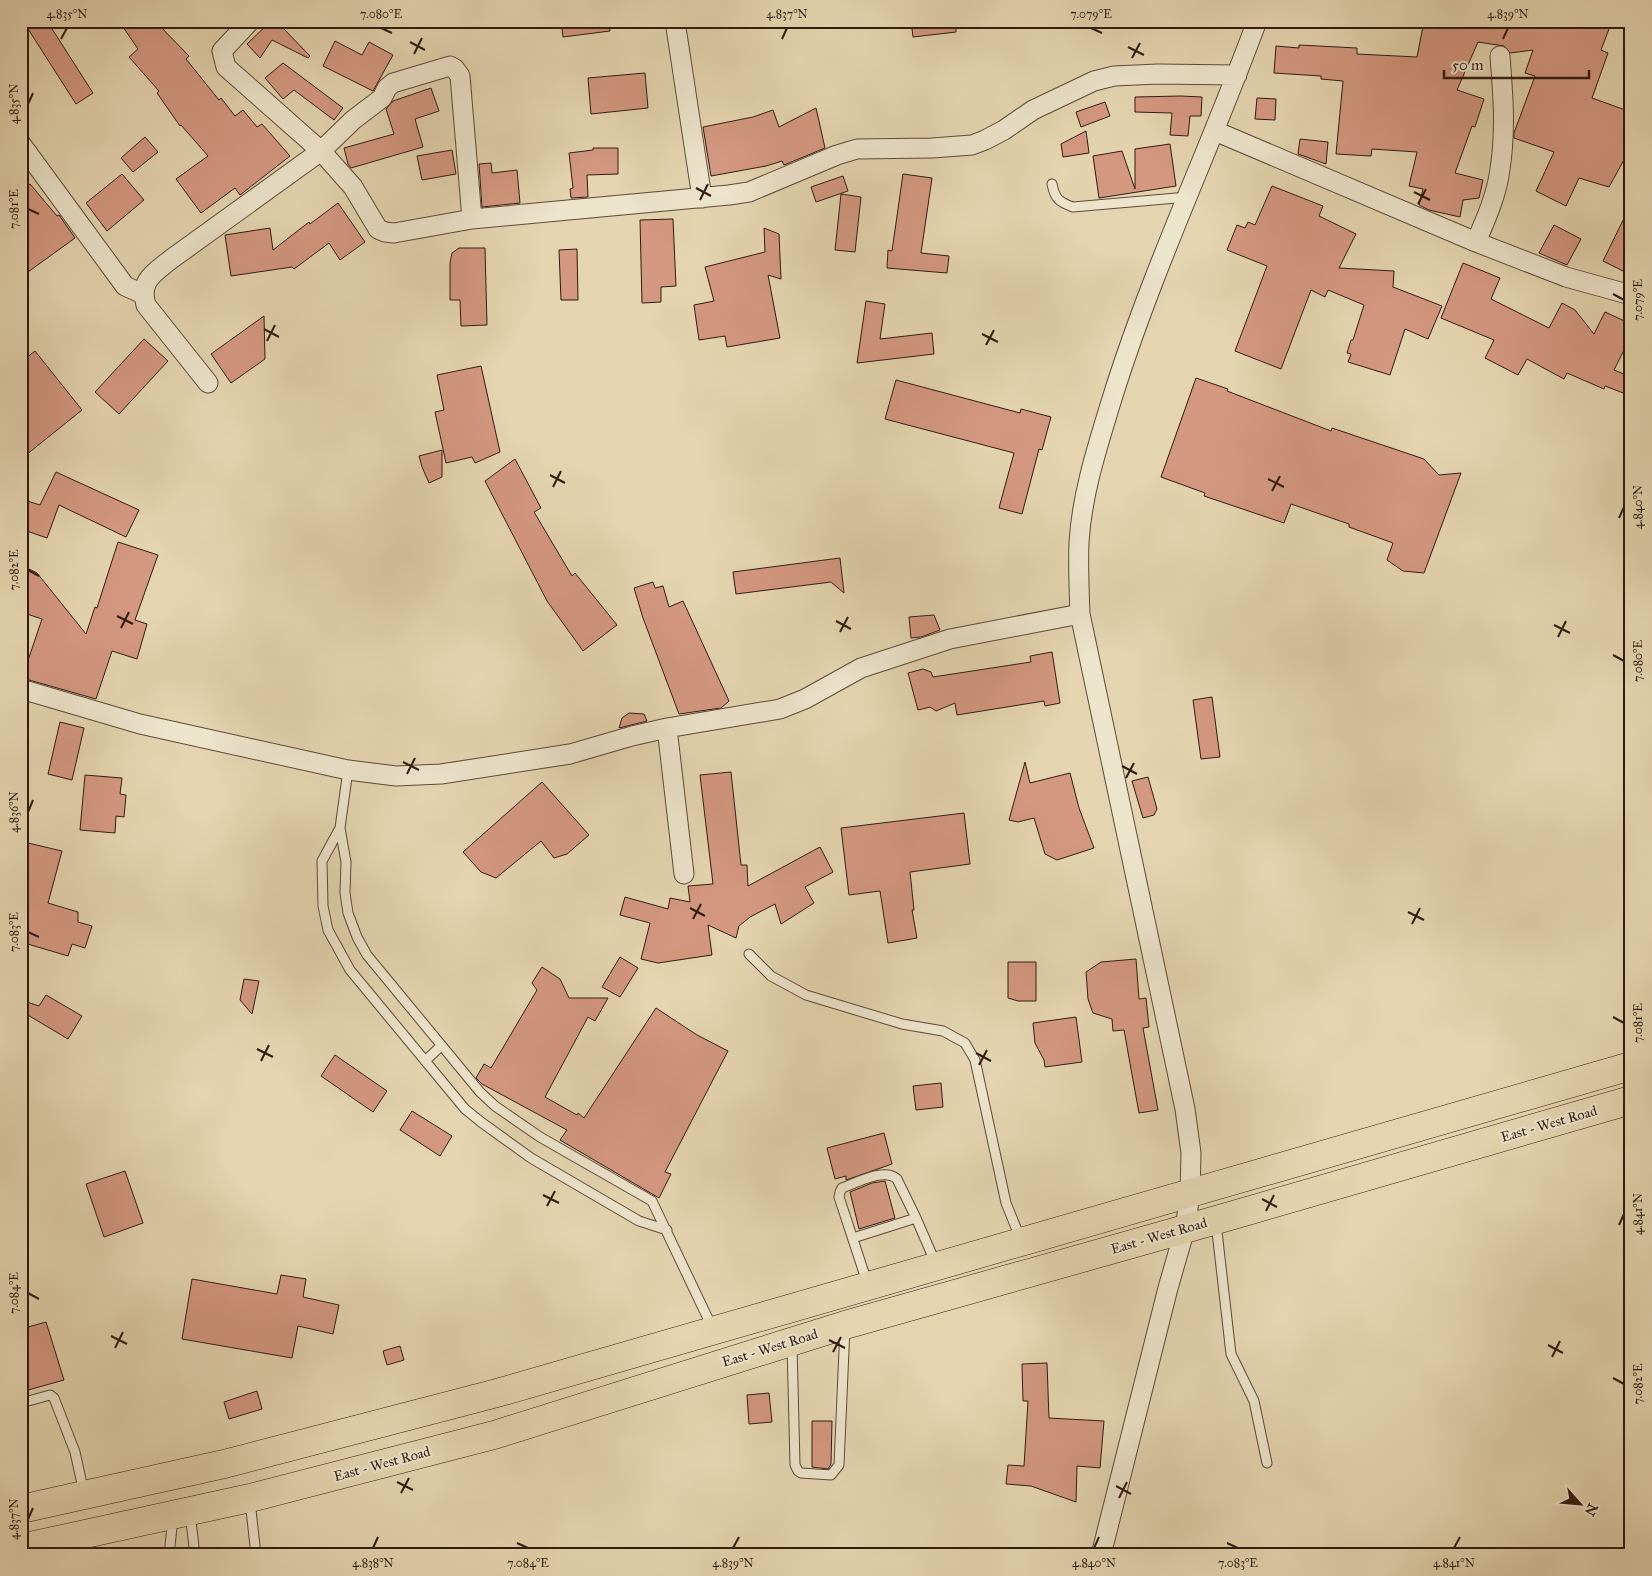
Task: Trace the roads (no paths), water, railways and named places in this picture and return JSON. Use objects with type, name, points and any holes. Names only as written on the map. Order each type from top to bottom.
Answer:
[{"type":"main road","points":[[21,1508],[224,1464],[497,1393],[1631,1066]]},
{"type":"main road","name":"East - West Road","points":[[21,1548],[250,1498],[494,1435],[845,1325],[1631,1100]]},
{"type":"street","points":[[250,21],[222,51],[226,67],[321,151],[353,187],[378,229],[394,233],[472,219],[729,196],[748,192],[837,155],[857,149],[932,148],[972,145],[1004,130],[1033,110],[1101,79],[1114,76],[1158,74],[1237,75]]},
{"type":"street","points":[[675,21],[702,198]]},
{"type":"street","points":[[1101,1555],[1168,1288],[1185,1229],[1190,1194],[1191,1153],[1185,1109],[1080,614],[1079,541],[1089,477],[1122,367],[1237,75],[1256,21]]},
{"type":"street","points":[[1476,242],[1490,211],[1500,169],[1504,101],[1500,56]]},
{"type":"street","points":[[208,383],[146,305],[143,294],[146,284],[170,260],[321,151],[353,120],[382,98],[387,88],[393,83],[450,66],[456,69],[460,76],[472,219]]},
{"type":"street","points":[[1215,131],[1476,242],[1566,277],[1631,295]]},
{"type":"street","points":[[21,144],[125,286],[143,294]]},
{"type":"street","points":[[21,689],[140,724],[348,770],[396,776],[441,774],[570,754],[668,728],[780,709],[805,699],[861,668],[950,639],[1080,614]]},
{"type":"street","points":[[668,728],[684,874]]},
{"type":"lane","points":[[1052,184],[1054,194],[1061,203],[1073,207],[1188,197]]},
{"type":"lane","points":[[348,770],[340,828],[346,862],[345,893],[348,912],[367,955],[441,1046],[480,1092],[495,1106],[540,1137],[652,1201],[714,1330]]},
{"type":"lane","points":[[340,828],[322,861],[323,906],[328,930],[350,970],[465,1109],[531,1158],[639,1222],[667,1230]]},
{"type":"lane","points":[[749,954],[771,976],[806,994],[902,1024],[943,1031],[965,1043],[975,1060],[1006,1203],[1022,1242]]},
{"type":"lane","points":[[425,1061],[441,1046]]},
{"type":"lane","points":[[868,1286],[839,1197],[842,1188],[870,1178],[888,1174],[893,1175],[897,1179],[937,1267]]},
{"type":"lane","points":[[853,1238],[916,1218]]},
{"type":"lane","points":[[1215,1220],[1231,1354],[1254,1402],[1267,1464]]},
{"type":"lane","points":[[792,1342],[795,1465],[801,1473],[831,1475],[839,1465],[845,1325]]},
{"type":"lane","points":[[21,1403],[50,1395],[54,1398],[75,1452],[84,1495]]},
{"type":"lane","points":[[250,1498],[256,1555]]},
{"type":"lane","points":[[169,1555],[181,1513]]},
{"type":"lane","points":[[181,1513],[195,1555]]}]
